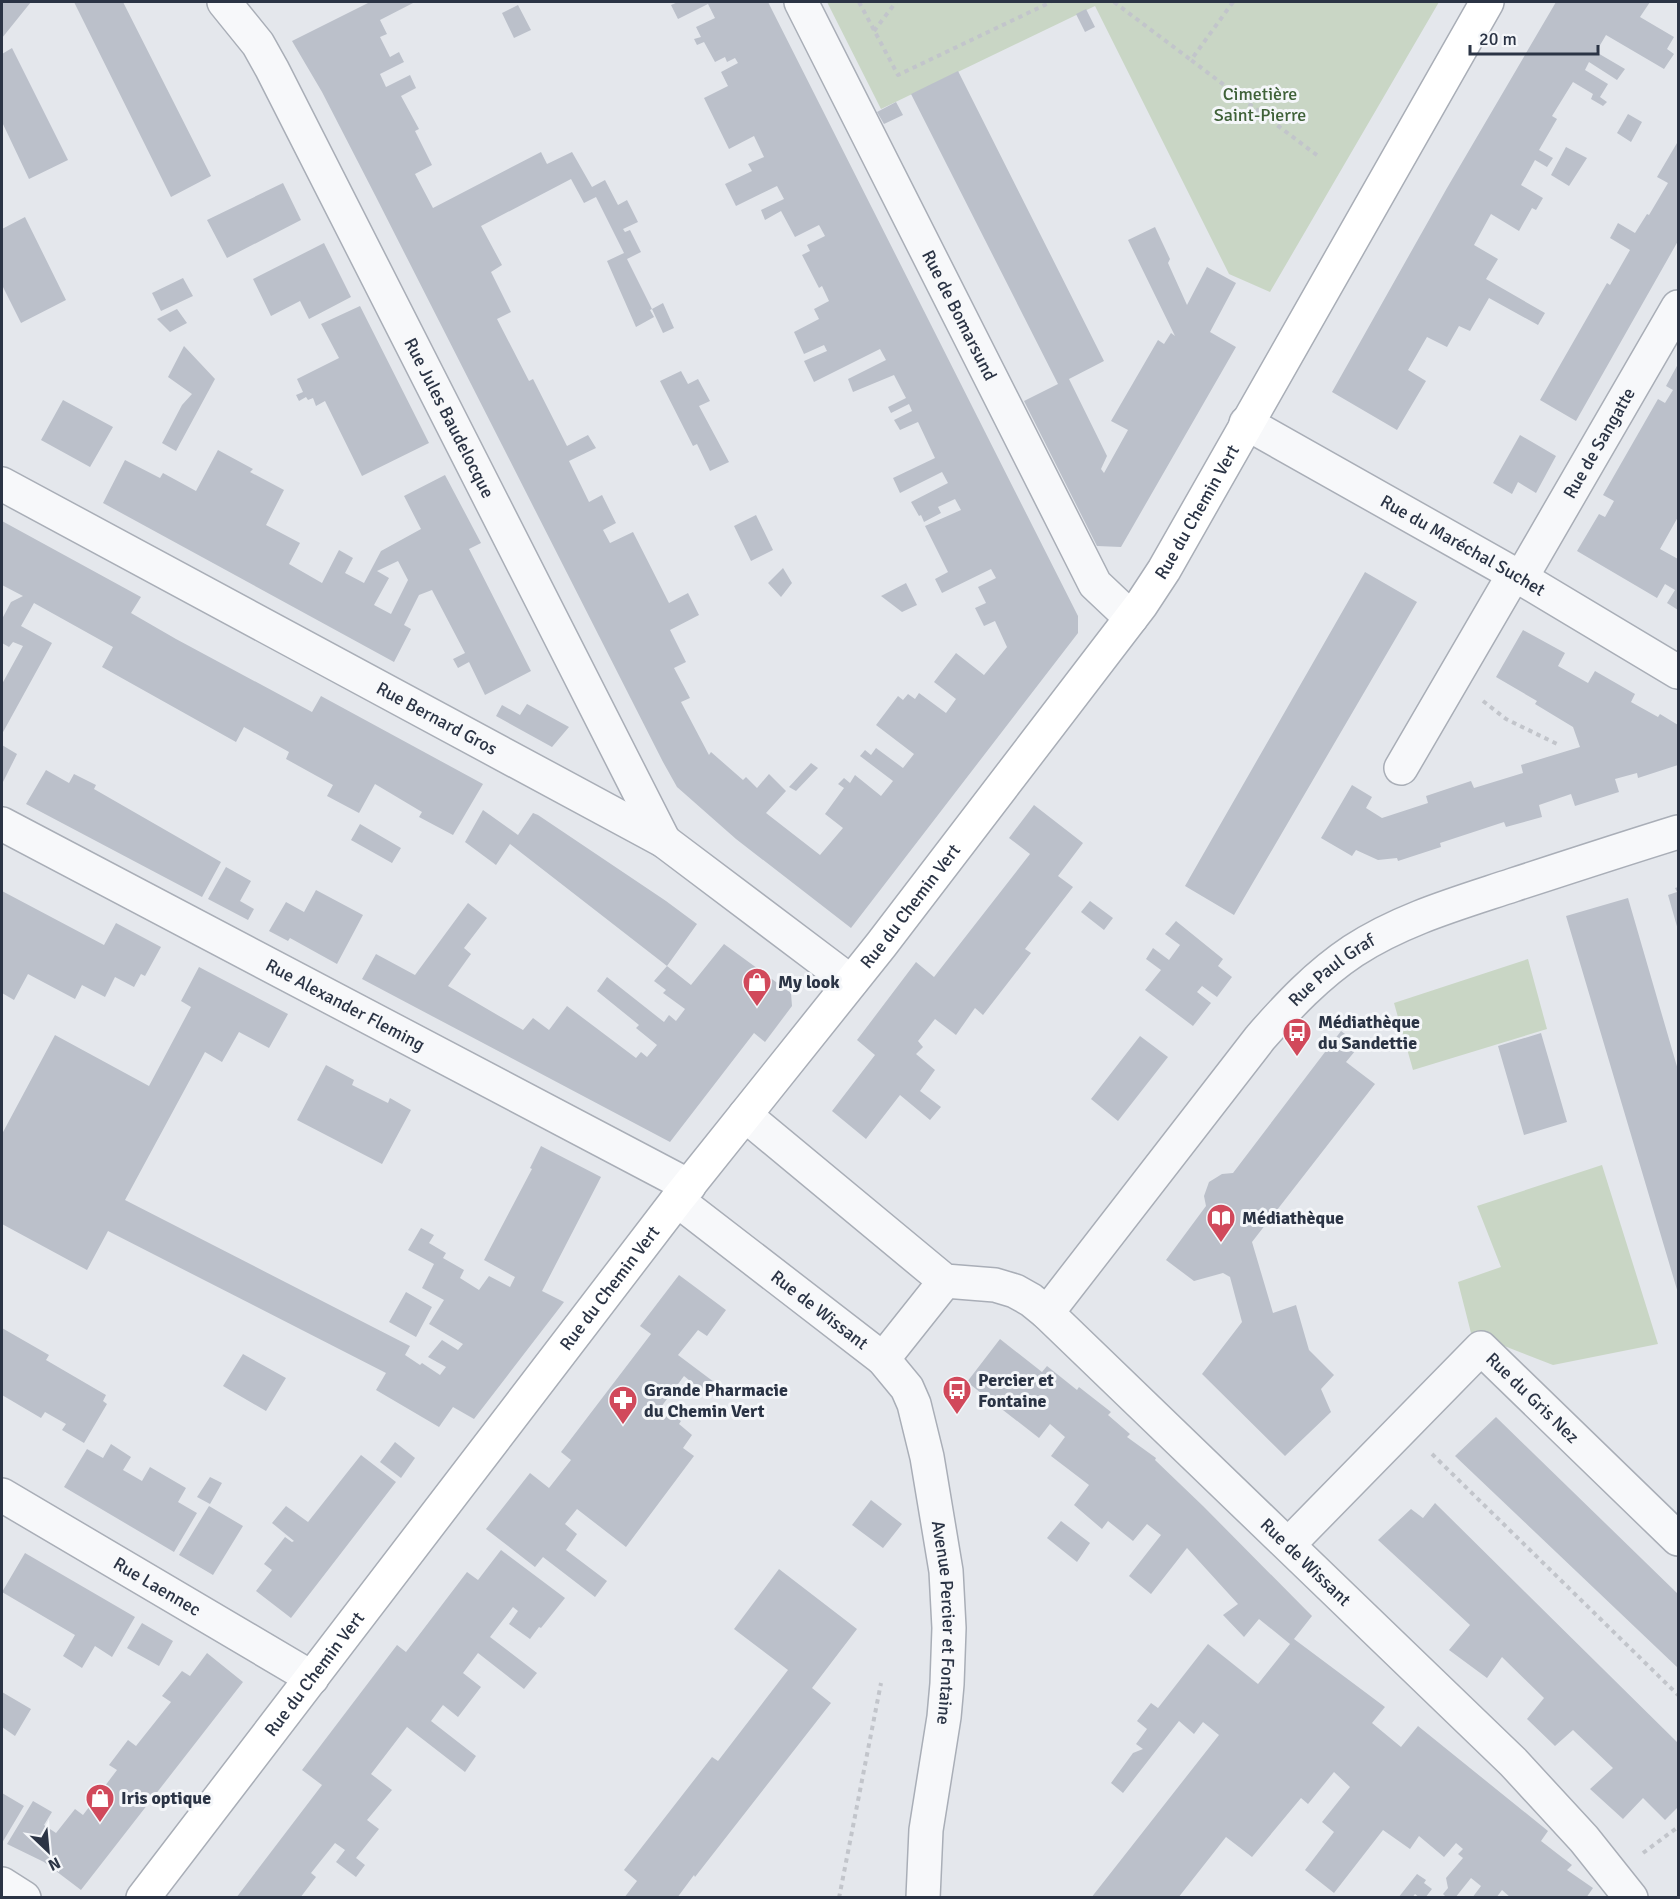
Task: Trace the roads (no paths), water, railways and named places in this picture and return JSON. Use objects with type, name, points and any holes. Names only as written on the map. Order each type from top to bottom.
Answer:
[{"type":"street","name":"Rue Jules Baudelocque","points":[[224,2],[258,45],[272,69],[664,841]]},
{"type":"street","name":"Rue de Bomarsund","points":[[801,2],[1091,575],[1107,597],[1131,618]]},
{"type":"street","name":"Rue du Chemin Vert","points":[[143,1898],[683,1193],[851,982],[1131,618],[1164,570],[1487,2]]},
{"type":"street","name":"Rue de Sangatte","points":[[1401,768],[1678,307]]},
{"type":"street","name":"Rue du Maréchal Suchet","points":[[1246,423],[1517,576],[1678,672]]},
{"type":"street","name":"Rue Bernard Gros","points":[[2,484],[664,841],[851,982]]},
{"type":"street","name":"Rue Alexander Fleming","points":[[2,824],[683,1193]]},
{"type":"street","name":"Rue Paul Graf","points":[[1047,1313],[1260,1038],[1293,1000],[1346,957],[1378,937],[1443,908],[1678,832]]},
{"type":"street","points":[[745,1115],[945,1281]]},
{"type":"street","name":"Rue de Wissant","points":[[683,1193],[883,1359],[945,1281],[995,1285],[1015,1291],[1031,1300],[1289,1544],[1539,1789],[1584,1839],[1631,1898]]},
{"type":"street","name":"Rue du Gris Nez","points":[[1289,1544],[1481,1348],[1678,1539]]},
{"type":"street","name":"Avenue Percier et Fontaine","points":[[883,1359],[907,1388],[914,1404],[927,1457],[946,1571],[949,1628],[944,1717],[926,1830],[923,1898]]},
{"type":"street","name":"Rue Laennec","points":[[2,1495],[312,1678]]},
{"type":"street","points":[[2,1884],[24,1898]]},
{"type":"place","name":"My look","points":[[757,1008]]},
{"type":"place","name":"Médiathèque du Sandettie","points":[[1297,1058]]},
{"type":"place","name":"Médiathèque","points":[[1221,1244]]},
{"type":"place","name":"Percier et Fontaine","points":[[957,1416]]},
{"type":"place","name":"Grande Pharmacie du Chemin Vert","points":[[623,1426]]},
{"type":"place","name":"Iris optique","points":[[100,1824]]},
{"type":"park label","name":"Cimetière Saint-Pierre","points":[[1260,104]]}]
